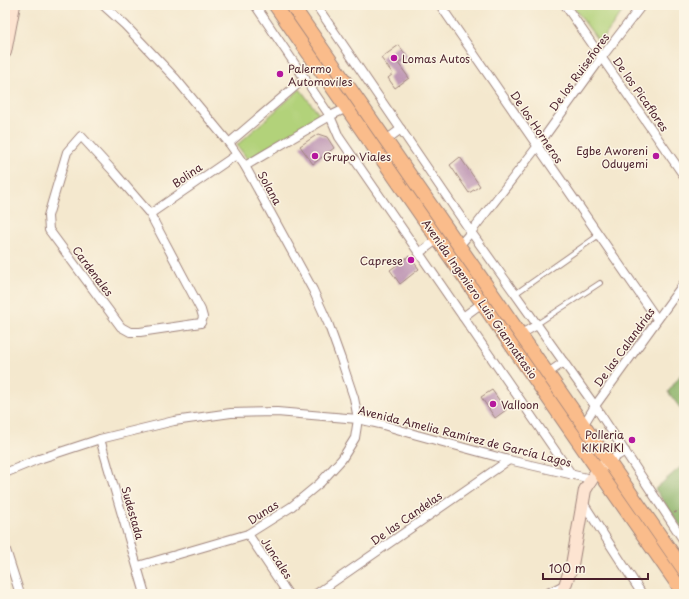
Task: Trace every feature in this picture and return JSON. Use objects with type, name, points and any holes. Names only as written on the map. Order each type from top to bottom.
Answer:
[{"type":"main road","name":"Avenida Ingeniero Luis Giannattasio","points":[[275,5],[482,303],[595,474],[684,594]]},
{"type":"main road","name":"Avenida Ingeniero Luis Giannattasio","points":[[292,5],[684,570]]},
{"type":"street","points":[[5,52],[14,5]]},
{"type":"street","name":"Solana","points":[[103,5],[125,25],[176,78],[229,143],[245,166],[313,290],[328,323],[354,398],[358,419]]},
{"type":"street","points":[[255,5],[330,116],[339,137],[572,475]]},
{"type":"street","points":[[316,5],[471,232],[595,406],[684,541]]},
{"type":"street","name":"De los Horneros","points":[[440,5],[657,319]]},
{"type":"street","name":"De los Picaflores","points":[[565,5],[684,176]]},
{"type":"street","name":"De los Ruiseñores","points":[[460,246],[538,147],[602,57],[642,5]]},
{"type":"street","points":[[229,143],[305,78]]},
{"type":"street","points":[[245,166],[330,116],[347,108]]},
{"type":"street","points":[[386,140],[401,129]]},
{"type":"street","name":"Cardenales","points":[[81,136],[150,214],[201,310],[201,323],[140,332],[130,332],[121,327],[49,230],[48,216],[67,152],[81,136]]},
{"type":"street","name":"Bolina","points":[[150,214],[236,155]]},
{"type":"street","points":[[419,253],[438,239]]},
{"type":"street","name":"De las Calandrias","points":[[584,424],[595,406],[684,283]]},
{"type":"street","points":[[463,317],[482,303]]},
{"type":"street","points":[[521,334],[537,325]]},
{"type":"street","points":[[548,373],[564,362]]},
{"type":"street","name":"Avenida Amelia Ramírez de García Lagos","points":[[5,473],[39,459],[100,439],[174,421],[231,413],[277,412],[358,419],[509,460],[572,475],[595,474]]},
{"type":"street","name":"Dunas","points":[[138,566],[248,534],[291,507],[320,483],[342,458],[355,438],[358,419]]},
{"type":"street","name":"Sudestada","points":[[100,439],[145,594]]},
{"type":"street","points":[[546,594],[564,589],[572,565],[585,490],[595,474],[609,461],[625,451]]},
{"type":"street","name":"De las Candelas","points":[[316,594],[509,460]]},
{"type":"street","points":[[582,502],[642,594]]},
{"type":"street","name":"Juncales","points":[[248,534],[288,594]]},
{"type":"street","points":[[5,547],[20,594]]},
{"type":"lane","points":[[515,294],[598,235]]},
{"type":"lane","points":[[537,325],[600,283]]},
{"type":"green space","points":[[572,5],[627,5],[600,43]]},
{"type":"green space","points":[[300,89],[321,117],[248,160],[237,145]]},
{"type":"green space","points":[[684,370],[684,413],[668,392]]},
{"type":"green space","points":[[684,464],[684,531],[655,489]]},
{"type":"building","points":[[399,45],[407,57],[398,63],[409,78],[395,88],[388,78],[393,74],[381,58]]},
{"type":"building","name":"Grupo Viales","points":[[318,134],[327,137],[334,148],[313,164],[300,146]]},
{"type":"building","points":[[460,157],[480,186],[469,193],[450,165]]},
{"type":"building","points":[[409,256],[419,269],[400,284],[390,270]]},
{"type":"building","name":"Valloon","points":[[492,390],[506,410],[495,418],[481,397]]},
{"type":"place","name":"Lomas Autos","points":[[394,58]]},
{"type":"place","name":"Palermo Automoviles","points":[[280,74]]},
{"type":"place","name":"Grupo Viales","points":[[315,156]]},
{"type":"place","name":"Egbe Aworeni Oduyemi","points":[[656,156]]},
{"type":"place","name":"Caprese","points":[[411,260]]},
{"type":"place","name":"Valloon","points":[[493,404]]},
{"type":"place","name":"Polleria KIKIRIKI","points":[[632,440]]}]
